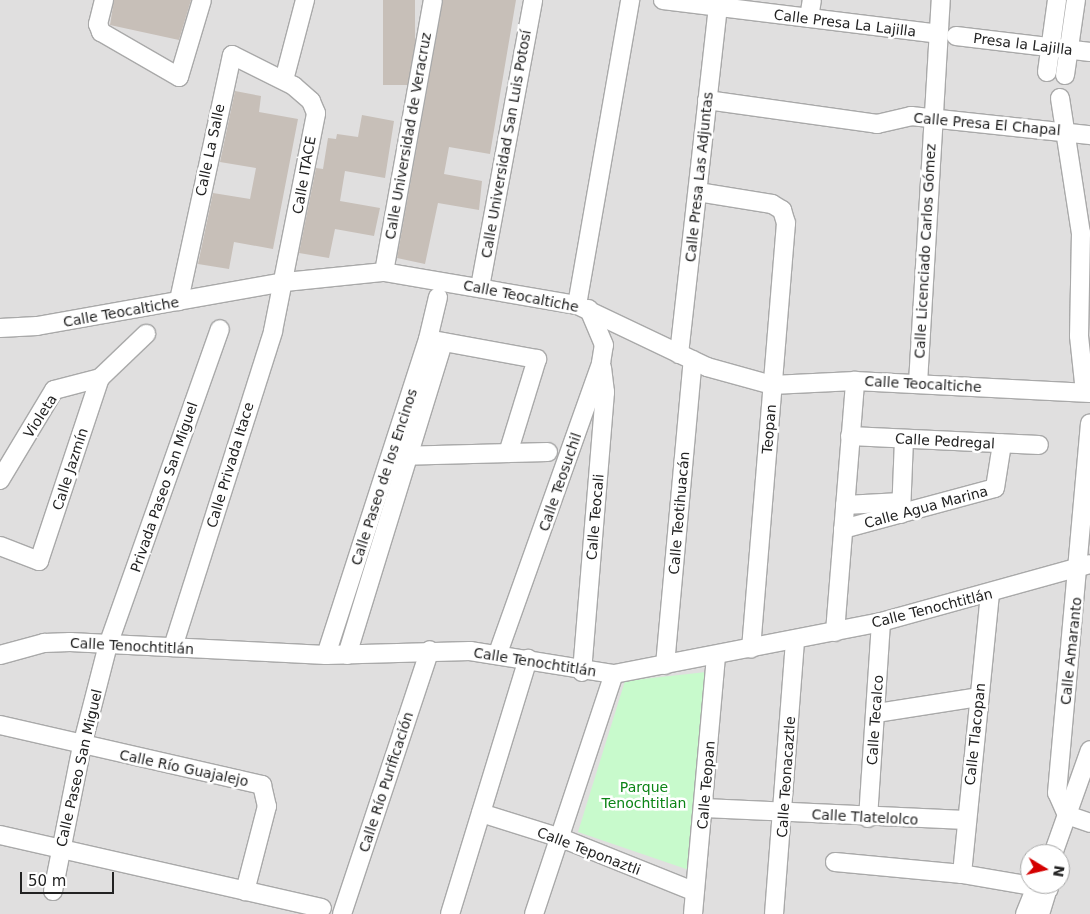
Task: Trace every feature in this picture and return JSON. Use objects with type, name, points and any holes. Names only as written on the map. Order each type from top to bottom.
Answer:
[{"type":"street","points":[[104,0],[98,24],[101,32],[174,76],[182,74],[202,0]]},
{"type":"street","points":[[284,80],[305,0]]},
{"type":"street","name":"Calle Universidad de Veracruz","points":[[384,272],[433,0]]},
{"type":"street","name":"Calle Universidad San Luis Potosí","points":[[480,287],[533,0]]},
{"type":"street","points":[[583,307],[630,0]]},
{"type":"street","name":"Calle Presa La Lajilla","points":[[663,0],[718,4],[809,18],[938,34]]},
{"type":"street","points":[[809,18],[812,0]]},
{"type":"street","name":"Calle Licenciado Carlos Gómez","points":[[918,383],[931,119],[941,0]]},
{"type":"street","points":[[1047,72],[1057,0]]},
{"type":"street","points":[[1065,75],[1076,0]]},
{"type":"street","name":"Calle Presa Las Adjuntas","points":[[686,357],[698,192],[718,4]]},
{"type":"street","name":"Presa la Lajilla","points":[[956,36],[1090,52]]},
{"type":"street","name":"Calle La Salle","points":[[179,302],[232,55],[284,80]]},
{"type":"street","name":"Calle ITACE","points":[[284,80],[311,101],[316,112],[285,282]]},
{"type":"street","points":[[1060,98],[1071,180],[1086,234],[1085,337],[1088,393]]},
{"type":"street","name":"Calle Presa El Chapal","points":[[707,100],[876,124],[911,116],[1090,135]]},
{"type":"street","name":"Teopan","points":[[698,192],[772,204],[782,210],[786,223],[751,649]]},
{"type":"street","name":"Calle Teocaltiche","points":[[0,328],[37,326],[285,282],[384,272],[480,287],[583,307],[686,357],[772,385],[855,381],[1088,393]]},
{"type":"street","name":"Calle Privada Itace","points":[[173,647],[285,282]]},
{"type":"street","name":"Calle Paseo de los Encinos","points":[[347,655],[408,455],[435,341],[438,297]]},
{"type":"street","name":"Calle Teosuchil","points":[[498,653],[601,363],[604,344],[583,307]]},
{"type":"street","name":"Privada Paseo San Miguel","points":[[108,645],[220,329]]},
{"type":"street","points":[[100,378],[146,334]]},
{"type":"street","points":[[435,341],[537,358],[508,453]]},
{"type":"street","name":"Calle Paseo de los Encinos","points":[[326,655],[390,457],[435,341]]},
{"type":"street","name":"Calle Teotihuacán","points":[[665,665],[686,357]]},
{"type":"street","name":"Calle Teocali","points":[[582,672],[605,392],[601,363]]},
{"type":"street","name":"Violeta","points":[[0,480],[54,390],[100,378]]},
{"type":"street","name":"Calle Jazmín","points":[[0,546],[39,561],[100,378]]},
{"type":"street","points":[[835,632],[855,381]]},
{"type":"street","name":"Calle Amaranto","points":[[1067,815],[1057,793],[1085,566],[1090,423]]},
{"type":"street","name":"Calle Pedregal","points":[[850,436],[1039,445]]},
{"type":"street","points":[[845,504],[901,508],[904,439]]},
{"type":"street","name":"Calle Agua Marina","points":[[843,529],[901,508],[995,488],[1002,444]]},
{"type":"street","points":[[390,457],[548,452]]},
{"type":"street","name":"Calle Tenochtitlán","points":[[0,655],[44,643],[326,655],[430,650],[498,653],[582,672],[614,674],[716,656],[881,622],[990,594],[1085,566]]},
{"type":"street","name":"Calle Tlacopan","points":[[962,874],[990,594]]},
{"type":"street","points":[[340,610],[359,616]]},
{"type":"street","name":"Calle Tecalco","points":[[868,818],[877,713],[881,622]]},
{"type":"street","name":"Calle Teonacaztle","points":[[774,914],[785,813],[795,640]]},
{"type":"street","name":"Calle Paseo San Miguel","points":[[53,891],[82,746],[108,645]]},
{"type":"street","name":"Calle Río Purificación","points":[[342,914],[430,650]]},
{"type":"street","name":"Calle Teopan","points":[[693,914],[704,808],[716,656]]},
{"type":"street","points":[[450,914],[528,659]]},
{"type":"street","points":[[534,914],[561,838],[614,674]]},
{"type":"street","points":[[877,713],[979,697]]},
{"type":"street","name":"Calle Río Guajalejo","points":[[0,726],[262,785],[266,806],[245,891]]},
{"type":"street","points":[[1057,844],[1090,750]]},
{"type":"street","name":"Calle Tlatelolco","points":[[704,808],[868,818],[966,820]]},
{"type":"street","name":"Calle Teponaztli","points":[[481,813],[561,838],[695,892]]},
{"type":"street","points":[[1067,815],[1090,822]]},
{"type":"street","points":[[0,834],[322,908]]},
{"type":"street","points":[[835,862],[962,874],[1020,883]]},
{"type":"street","points":[[1026,914],[1037,894]]},
{"type":"street","points":[[1040,914],[1041,894]]},
{"type":"shaded area","points":[[0,0],[1090,0],[1090,914],[0,914]]},
{"type":"green space","name":"Parque Tenochtitlan","points":[[706,672],[689,870],[578,832],[625,681]]},
{"type":"building","points":[[114,0],[191,0],[179,40],[110,25]]},
{"type":"building","points":[[383,0],[415,0],[415,85],[383,85]]},
{"type":"building","points":[[443,0],[516,0],[490,154],[449,147],[444,174],[482,181],[479,210],[438,203],[425,264],[397,258]]},
{"type":"building","points":[[235,91],[261,96],[259,112],[298,119],[273,249],[234,242],[229,269],[198,264],[213,193],[250,199],[256,168],[220,162]]},
{"type":"building","points":[[362,115],[394,121],[385,178],[345,171],[340,201],[380,208],[374,236],[335,229],[329,258],[299,253],[316,168],[323,169],[328,138],[336,139],[337,134],[358,137]]}]
